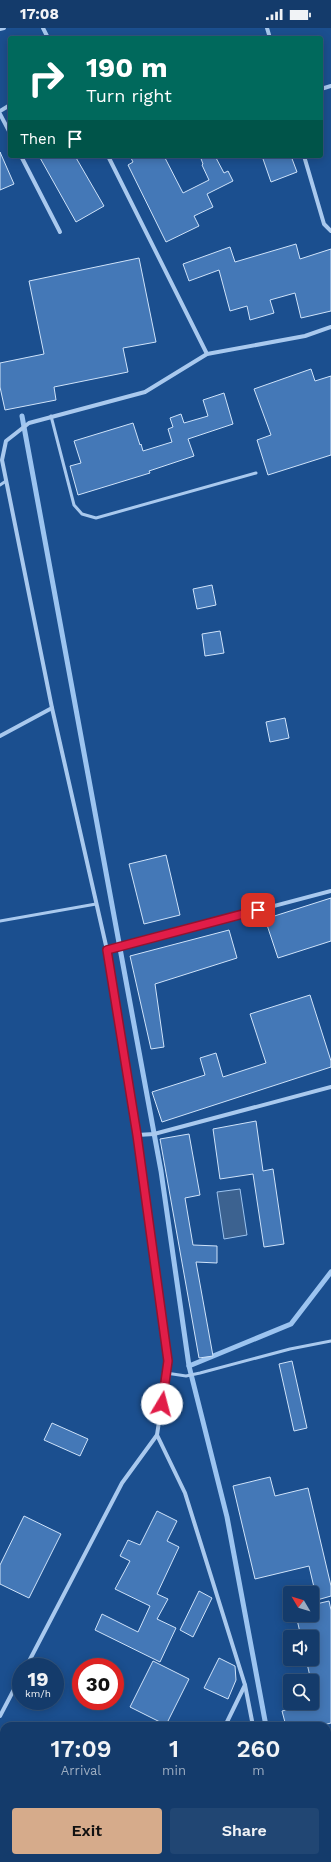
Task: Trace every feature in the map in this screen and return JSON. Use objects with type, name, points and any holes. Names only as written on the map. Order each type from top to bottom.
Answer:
[{"type":"street","points":[[0,30],[4,28]]},
{"type":"street","points":[[0,112],[8,130]]},
{"type":"street","points":[[22,158],[60,232]]},
{"type":"street","points":[[109,158],[207,354]]},
{"type":"street","points":[[305,158],[324,224],[331,231]]},
{"type":"street","points":[[31,1658],[122,1483],[158,1435],[168,1361],[137,1135],[107,950],[52,708],[6,482],[2,460],[6,441],[29,423],[145,392],[207,354],[305,336],[331,328]]},
{"type":"street","points":[[0,736],[52,708]]},
{"type":"street","points":[[107,950],[331,891]]},
{"type":"street","points":[[137,1135],[154,1134],[331,1087]]},
{"type":"street","points":[[158,1435],[186,1493],[245,1685],[252,1722]]},
{"type":"street","points":[[227,1722],[245,1685]]},
{"type":"street","points":[[0,1716],[12,1693]]},
{"type":"lane","points":[[51,416],[74,505],[82,514],[96,518],[256,473]]},
{"type":"lane","points":[[0,485],[6,482]]},
{"type":"lane","points":[[0,921],[96,904]]},
{"type":"lane","points":[[166,1374],[186,1376],[290,1349],[331,1341]]},
{"type":"shaded area","points":[[240,1189],[247,1235],[224,1239],[217,1192]]},
{"type":"building","points":[[0,152],[14,184],[0,190]]},
{"type":"building","points":[[40,158],[76,158],[104,206],[76,222]]},
{"type":"building","points":[[131,158],[165,158],[183,193],[209,180],[202,165],[201,158],[216,158],[224,173],[228,171],[233,181],[207,194],[213,207],[194,216],[199,226],[166,242],[128,165],[133,162]]},
{"type":"building","points":[[263,158],[292,158],[297,172],[271,182]]},
{"type":"building","points":[[296,244],[300,259],[331,249],[331,311],[301,318],[295,293],[270,300],[274,313],[250,320],[247,306],[230,311],[219,270],[189,281],[183,264],[230,247],[235,262]]},
{"type":"building","points":[[139,258],[156,342],[123,348],[128,372],[54,387],[56,400],[5,410],[0,387],[0,363],[44,354],[29,281]]},
{"type":"building","points":[[311,369],[315,381],[331,376],[331,455],[268,475],[257,440],[271,435],[254,389]]},
{"type":"building","points":[[224,393],[233,424],[188,439],[194,456],[149,471],[150,473],[78,495],[70,466],[81,463],[74,441],[133,423],[143,451],[172,442],[168,429],[173,427],[170,418],[181,414],[184,423],[208,416],[203,400]]},
{"type":"building","points":[[212,585],[216,605],[197,609],[193,589]]},
{"type":"building","points":[[220,631],[224,653],[205,656],[202,634]]},
{"type":"building","points":[[285,718],[289,738],[270,742],[266,722]]},
{"type":"building","points":[[166,855],[180,915],[144,924],[129,864]]},
{"type":"building","points":[[331,898],[331,941],[278,958],[265,919]]},
{"type":"building","points":[[229,930],[237,958],[155,984],[164,1047],[151,1049],[130,956]]},
{"type":"building","points":[[310,995],[331,1061],[331,1067],[162,1122],[152,1092],[205,1075],[200,1058],[216,1053],[223,1077],[266,1063],[250,1014]]},
{"type":"building","points":[[256,1121],[263,1171],[273,1169],[284,1244],[264,1247],[253,1174],[220,1179],[213,1129]]},
{"type":"building","points":[[189,1134],[200,1195],[185,1198],[193,1245],[217,1246],[217,1263],[196,1262],[213,1356],[199,1358],[160,1139]]},
{"type":"building","points":[[292,1361],[307,1428],[294,1431],[279,1364]]},
{"type":"building","points":[[52,1423],[88,1439],[80,1456],[44,1440]]},
{"type":"building","points":[[270,1477],[275,1496],[308,1488],[331,1586],[331,1596],[319,1599],[319,1586],[314,1586],[309,1566],[255,1579],[233,1486]]},
{"type":"building","points":[[157,1511],[177,1521],[167,1541],[179,1547],[157,1594],[168,1599],[157,1619],[176,1628],[160,1662],[95,1630],[102,1614],[138,1632],[150,1606],[115,1589],[130,1561],[120,1556],[128,1540],[140,1545]]},
{"type":"building","points":[[24,1516],[61,1534],[29,1598],[0,1584],[0,1565]]},
{"type":"building","points":[[199,1591],[212,1598],[193,1637],[180,1630]]},
{"type":"building","points":[[329,1601],[331,1610],[331,1722],[285,1722],[282,1711],[319,1710],[319,1674],[309,1674],[308,1666],[319,1666],[319,1630],[299,1630],[298,1622],[319,1622],[319,1603]]},
{"type":"building","points":[[219,1658],[235,1666],[236,1680],[228,1699],[204,1688]]},
{"type":"building","points":[[153,1661],[189,1679],[168,1722],[160,1722],[130,1707]]},
{"type":"waterway","points":[[22,416],[161,1171],[189,1366],[227,1517],[265,1722]]},
{"type":"waterway","points":[[189,1366],[291,1324],[331,1272]]},
{"type":"route","points":[[162,1404],[168,1361],[137,1135],[107,950],[258,910]]}]
